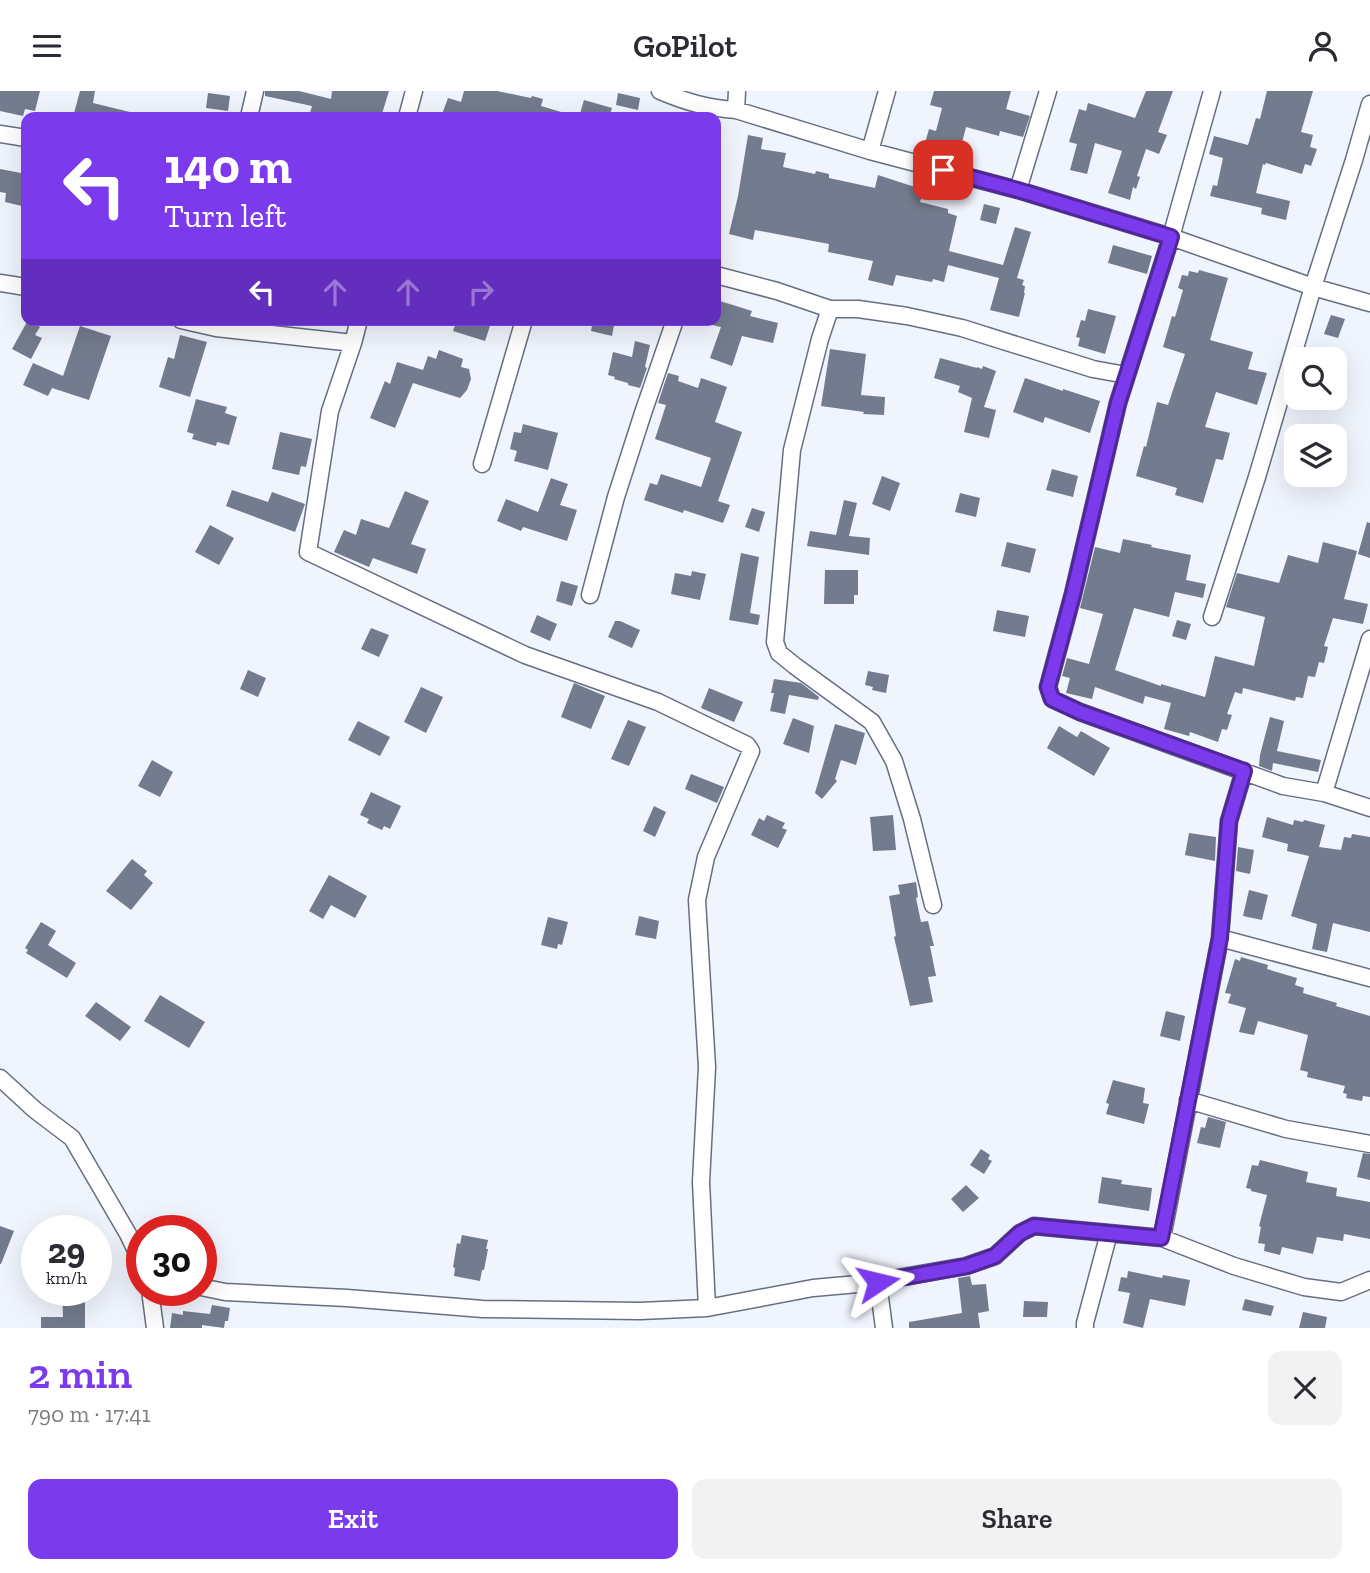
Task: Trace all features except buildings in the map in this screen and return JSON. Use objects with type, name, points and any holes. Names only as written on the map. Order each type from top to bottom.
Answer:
[{"type":"street","points":[[250,112],[255,91]]},
{"type":"street","points":[[408,112],[414,91]]},
{"type":"street","points":[[660,91],[686,102],[714,109],[736,110],[870,152],[1018,190],[1171,237],[1313,287],[1370,303]]},
{"type":"street","points":[[736,110],[737,91]]},
{"type":"street","points":[[870,152],[887,91]]},
{"type":"street","points":[[1018,190],[1048,91]]},
{"type":"street","points":[[1212,91],[1171,237],[1126,375],[1048,687],[1052,699],[1080,712],[1283,786],[1324,793],[1370,808]]},
{"type":"street","points":[[1212,617],[1370,104]]},
{"type":"street","points":[[0,134],[21,137]]},
{"type":"street","points":[[721,276],[830,309],[858,309],[962,328],[1093,369],[1126,375]]},
{"type":"street","points":[[0,283],[21,286]]},
{"type":"street","points":[[830,309],[792,450],[775,642],[779,653],[873,722],[894,761],[912,819],[933,905]]},
{"type":"street","points":[[207,326],[353,343]]},
{"type":"street","points":[[357,326],[330,411],[308,552],[525,655],[658,702],[747,745],[751,751],[706,857],[697,900],[707,1067],[701,1182],[708,1307]]},
{"type":"street","points":[[482,464],[522,326]]},
{"type":"street","points":[[590,596],[616,497],[673,326]]},
{"type":"street","points":[[1324,793],[1370,639]]},
{"type":"street","points":[[1161,1238],[1220,938],[1229,821],[1244,771]]},
{"type":"street","points":[[1220,938],[1370,978]]},
{"type":"street","points":[[0,1078],[35,1110],[72,1138],[126,1231]]},
{"type":"street","points":[[1188,1101],[1286,1129],[1370,1144]]},
{"type":"street","points":[[217,1290],[483,1308],[640,1311],[708,1307],[967,1266],[995,1256],[1020,1233],[1034,1226],[1161,1238],[1234,1266],[1304,1287],[1341,1291],[1370,1280]]},
{"type":"street","points":[[1086,1328],[1085,1323],[1109,1233]]},
{"type":"street","points":[[878,1282],[884,1328]]},
{"type":"street","points":[[152,1306],[155,1328]]},
{"type":"route","points":[[878,1282],[967,1266],[995,1256],[1020,1233],[1034,1226],[1161,1238],[1220,938],[1229,821],[1244,771],[1080,712],[1052,699],[1048,687],[1065,627],[1118,403],[1171,237],[943,170]]}]
